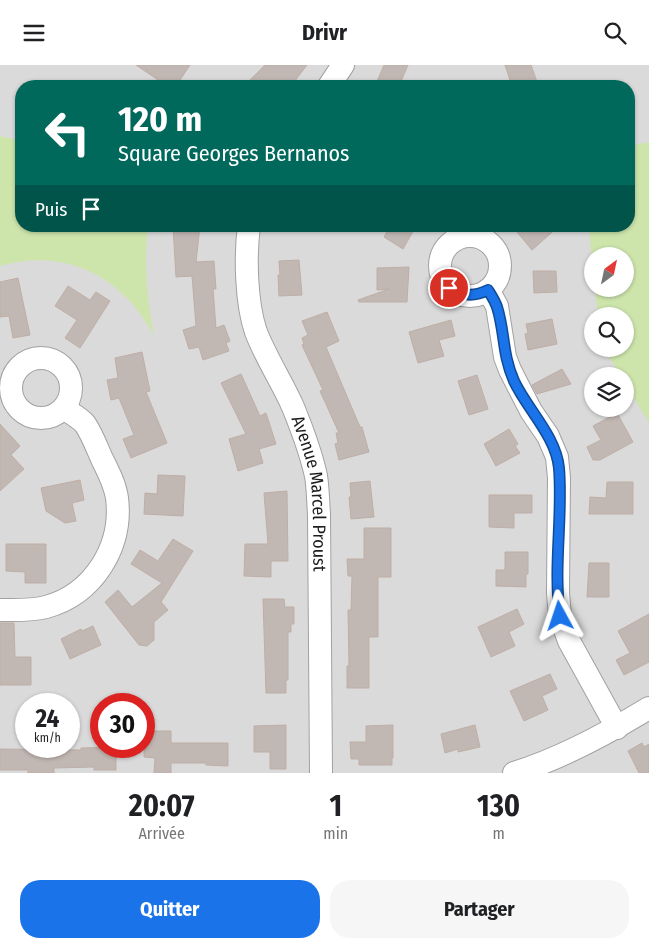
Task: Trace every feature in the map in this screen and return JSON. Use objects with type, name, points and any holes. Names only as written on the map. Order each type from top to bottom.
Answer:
[{"type":"street","points":[[333,80],[343,65]]},
{"type":"street","name":"Avenue Marcel Proust","points":[[248,232],[246,248],[249,295],[256,331],[274,372],[292,405],[305,438],[316,477],[319,514],[321,773]]},
{"type":"street","points":[[488,290],[497,306],[505,357],[510,371],[531,411],[548,436],[557,457],[559,478],[558,605],[563,628],[617,728]]},
{"type":"street","points":[[0,610],[25,610],[46,607],[67,599],[84,587],[102,567],[113,545],[118,520],[117,497],[109,473],[84,423],[64,408]]},
{"type":"street","points":[[514,773],[531,768],[617,728],[649,708]]},
{"type":"shaded area","points":[[0,65],[649,65],[649,773],[0,773]]},
{"type":"green space","points":[[0,136],[15,140],[15,232],[148,232],[147,281],[154,336],[141,315],[126,297],[109,283],[90,272],[70,264],[48,261],[24,261],[0,266]]},
{"type":"green space","points":[[649,142],[649,423],[634,398],[634,367],[615,367],[609,357],[634,357],[634,307],[597,307],[596,297],[634,297],[634,247],[591,247],[590,232],[635,232],[635,145]]},
{"type":"building","points":[[136,65],[190,65],[180,80],[158,80]]},
{"type":"building","points":[[265,65],[307,65],[296,80],[250,80]]},
{"type":"building","points":[[384,65],[408,65],[402,80],[378,80]]},
{"type":"building","points":[[505,65],[531,65],[536,80],[510,80]]},
{"type":"building","points":[[173,232],[199,232],[196,262],[214,261],[216,289],[213,289],[216,328],[224,325],[230,341],[226,343],[229,351],[203,360],[199,347],[189,349],[183,330],[196,326],[192,276],[176,277]]},
{"type":"building","points":[[387,232],[413,232],[403,249],[384,237]]},
{"type":"building","points":[[517,232],[552,232],[532,250]]},
{"type":"building","points":[[299,260],[302,295],[279,296],[279,261]]},
{"type":"building","points":[[409,267],[407,302],[359,302],[358,300],[389,289],[377,290],[377,268]]},
{"type":"building","points":[[533,271],[556,271],[557,292],[534,293]]},
{"type":"building","points":[[18,278],[30,335],[13,338],[9,316],[0,317],[0,282]]},
{"type":"building","points":[[68,286],[90,300],[96,292],[110,301],[80,348],[65,338],[77,320],[55,306]]},
{"type":"building","points":[[327,312],[339,341],[326,347],[360,427],[362,427],[369,452],[339,460],[335,444],[338,443],[336,433],[339,433],[320,391],[323,390],[302,345],[304,344],[302,338],[308,335],[302,321]]},
{"type":"building","points":[[552,319],[557,344],[528,350],[525,334],[528,333],[526,324]]},
{"type":"building","points":[[451,320],[455,336],[439,340],[444,356],[418,363],[409,332]]},
{"type":"building","points":[[142,352],[150,391],[146,392],[167,443],[131,458],[123,439],[134,435],[119,398],[111,400],[107,380],[118,378],[115,358]]},
{"type":"building","points":[[562,369],[571,384],[537,394],[532,385]]},
{"type":"building","points":[[241,374],[260,416],[266,413],[276,444],[259,449],[263,463],[238,471],[229,439],[246,434],[221,383]]},
{"type":"building","points":[[477,375],[488,409],[469,415],[458,381]]},
{"type":"building","points":[[610,417],[619,417],[633,442],[600,460],[593,460],[587,447],[601,440],[593,426]]},
{"type":"building","points":[[0,424],[20,446],[11,455],[24,469],[0,491]]},
{"type":"building","points":[[509,429],[518,444],[515,446],[520,453],[496,466],[484,444]]},
{"type":"building","points":[[158,475],[185,476],[183,516],[144,514],[145,493],[157,494]]},
{"type":"building","points":[[80,480],[84,500],[72,503],[76,521],[65,523],[46,511],[41,488]]},
{"type":"building","points":[[370,481],[374,517],[351,519],[350,483]]},
{"type":"building","points":[[607,482],[633,482],[633,514],[589,514],[590,497],[606,498]]},
{"type":"building","points":[[287,491],[288,561],[271,561],[271,577],[244,576],[245,544],[268,544],[264,493]]},
{"type":"building","points":[[489,495],[532,495],[532,513],[514,513],[514,528],[489,527]]},
{"type":"building","points":[[364,528],[391,528],[391,577],[378,577],[378,637],[369,637],[369,688],[347,688],[347,666],[349,666],[348,610],[351,610],[352,576],[348,576],[347,559],[364,559]]},
{"type":"building","points":[[173,539],[193,551],[161,602],[168,610],[154,622],[154,640],[147,646],[139,645],[105,602],[118,590],[132,607],[162,583],[131,564],[140,550],[158,561]]},
{"type":"building","points":[[6,544],[46,544],[46,583],[25,583],[25,572],[6,571]]},
{"type":"building","points":[[505,552],[528,552],[526,587],[496,586],[496,570],[505,570]]},
{"type":"building","points":[[589,563],[609,563],[609,597],[587,597]]},
{"type":"building","points":[[263,599],[284,599],[285,607],[294,607],[294,624],[291,624],[291,632],[288,632],[288,680],[286,680],[286,693],[266,693]]},
{"type":"building","points":[[517,609],[524,624],[509,632],[515,646],[491,657],[478,627]]},
{"type":"building","points":[[649,614],[649,662],[624,675],[616,660],[630,653],[618,631]]},
{"type":"building","points":[[0,623],[14,623],[15,657],[31,657],[31,685],[0,685]]},
{"type":"building","points":[[93,626],[101,645],[70,659],[61,639],[81,629],[82,631]]},
{"type":"building","points":[[550,674],[557,689],[542,696],[548,710],[524,721],[510,691]]},
{"type":"building","points":[[286,725],[286,769],[270,769],[270,752],[254,752],[254,726]]},
{"type":"building","points":[[393,725],[392,765],[359,765],[359,759],[351,759],[350,742],[366,742],[366,726]]},
{"type":"building","points":[[475,725],[480,747],[458,752],[458,749],[445,753],[441,734]]},
{"type":"building","points":[[155,731],[171,731],[171,743],[228,743],[228,766],[206,765],[206,763],[171,763],[171,773],[154,773]]},
{"type":"building","points":[[642,743],[644,747],[649,744],[649,773],[639,773],[628,751]]},
{"type":"building","points":[[81,748],[90,748],[90,758],[116,758],[116,770],[94,770],[94,767],[54,768],[54,773],[28,773],[28,770],[0,770],[0,749],[15,749],[15,758],[80,758]]},
{"type":"route","points":[[449,288],[469,296],[479,295],[488,290],[497,306],[505,357],[510,371],[531,411],[548,436],[557,457],[558,605],[560,616]]}]
